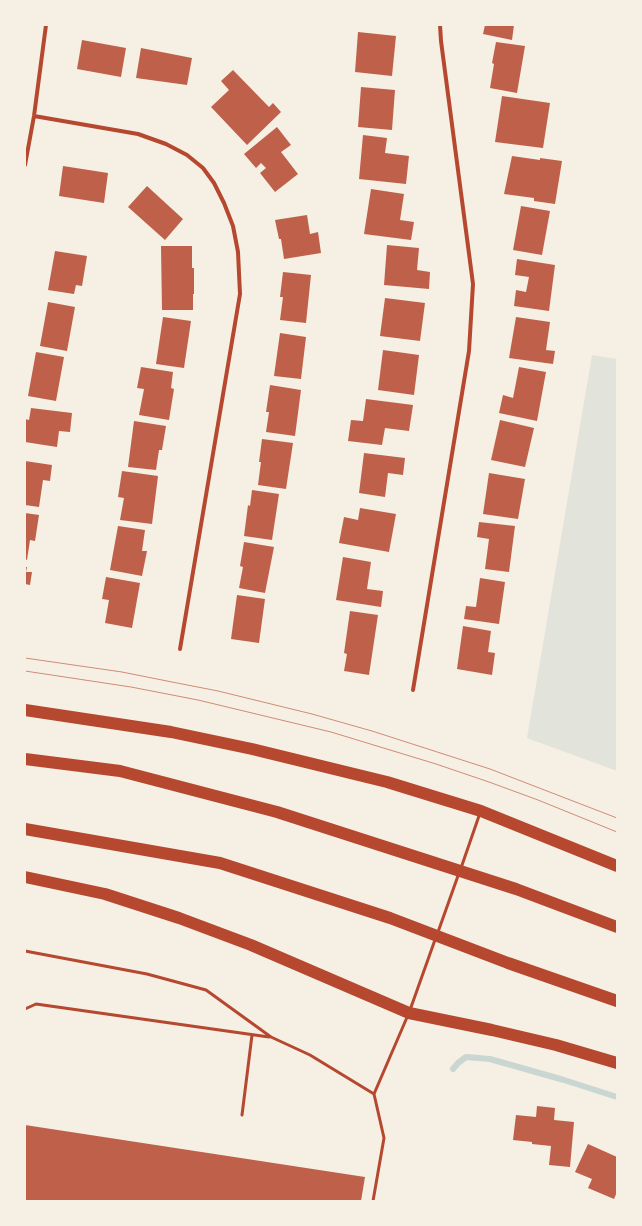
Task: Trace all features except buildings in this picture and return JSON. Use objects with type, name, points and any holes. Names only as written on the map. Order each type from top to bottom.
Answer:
[{"type":"highway","points":[[25,710],[171,732],[252,749],[387,782],[481,811],[617,866]]},
{"type":"highway","points":[[25,759],[120,771],[277,812],[516,889],[617,927]]},
{"type":"highway","points":[[25,829],[220,863],[390,918],[508,963],[617,1001]]},
{"type":"highway","points":[[25,877],[105,894],[179,918],[251,945],[409,1013],[556,1045],[617,1063]]},
{"type":"street","points":[[25,165],[34,116],[46,25]]},
{"type":"street","points":[[413,690],[469,351],[473,284],[440,25]]},
{"type":"street","points":[[34,116],[138,134],[166,144],[187,155],[203,168],[214,183],[233,226],[238,252],[240,294],[180,649]]},
{"type":"lane","points":[[373,1201],[384,1138],[374,1094],[409,1013],[481,811]]},
{"type":"lane","points":[[25,951],[147,974],[206,990],[271,1037],[310,1055],[374,1094]]},
{"type":"lane","points":[[25,1009],[36,1004],[271,1037]]},
{"type":"lane","points":[[242,1115],[252,1034]]},
{"type":"shaded area","points":[[592,355],[617,359],[617,771],[527,738]]},
{"type":"waterway","points":[[453,1069],[466,1057],[490,1059],[617,1097]]},
{"type":"tram line","points":[[25,658],[122,672],[218,691],[312,714],[372,731],[490,769],[617,818]]},
{"type":"tram line","points":[[25,671],[131,687],[198,700],[331,732],[489,782],[617,832]]}]
